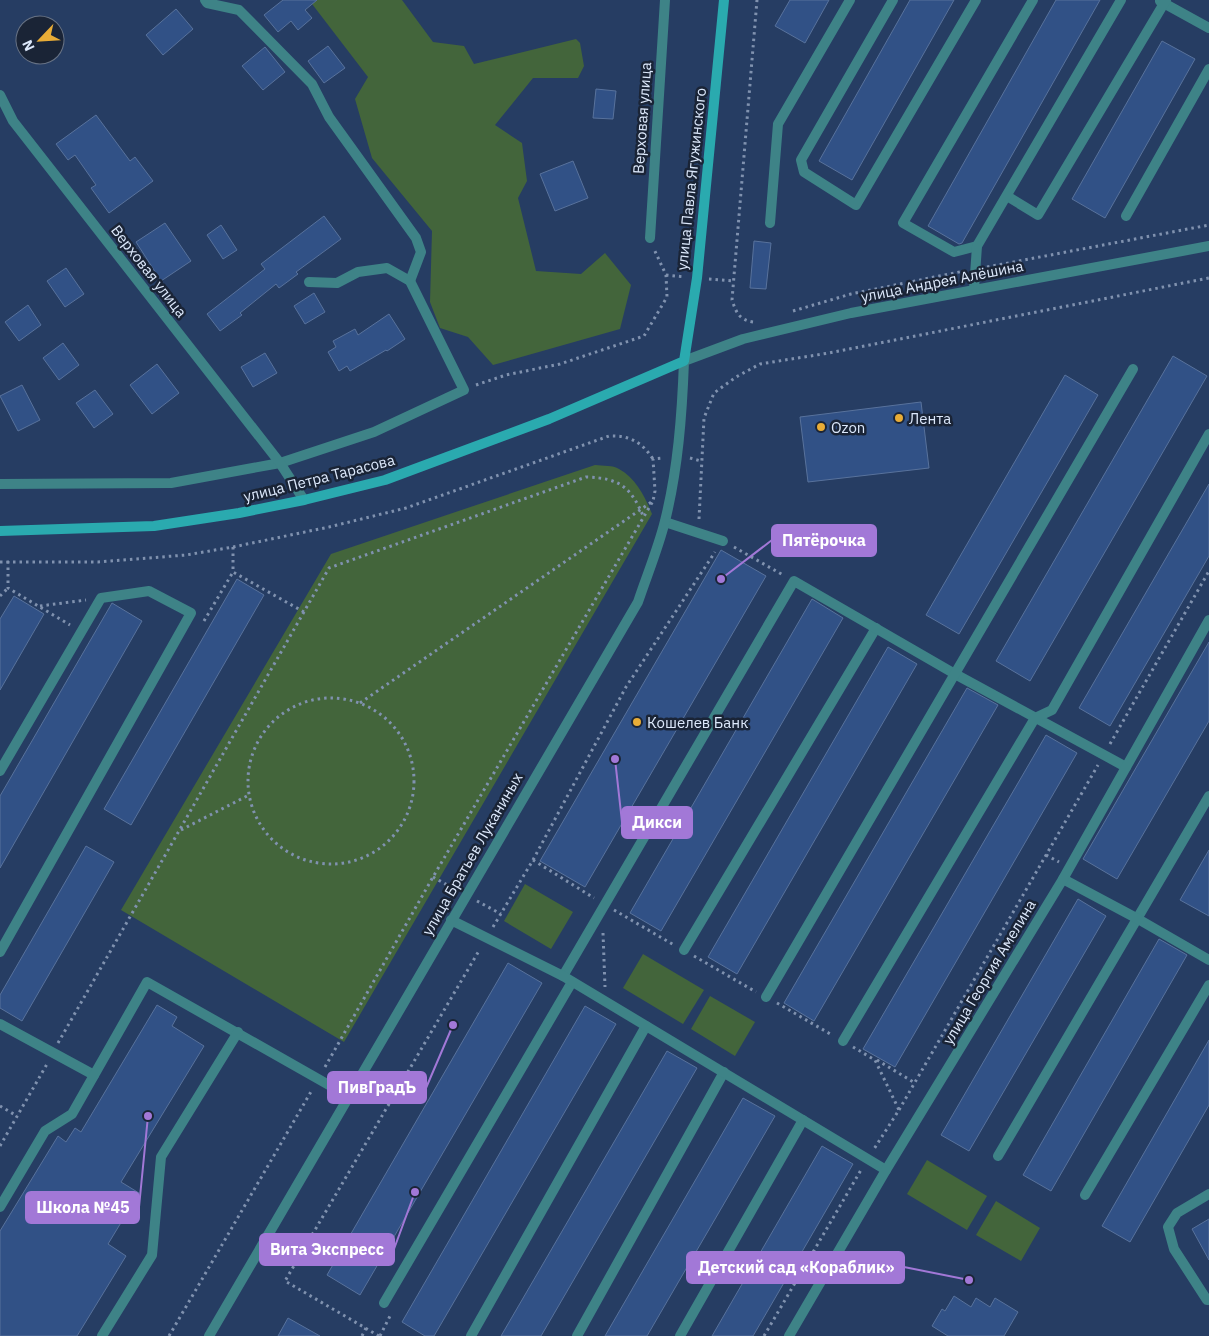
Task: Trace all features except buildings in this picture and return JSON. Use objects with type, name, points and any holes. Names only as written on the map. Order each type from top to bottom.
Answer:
[{"type":"street","points":[[205,0],[239,10],[312,84],[329,117],[416,238],[421,252],[410,282]]},
{"type":"street","name":"Верховая улица","points":[[650,238],[665,0]]},
{"type":"street","name":"улица Павла Ягужинского","points":[[684,361],[697,278],[724,0]]},
{"type":"street","points":[[770,224],[778,124],[850,0]]},
{"type":"street","points":[[894,0],[801,160],[804,172],[856,205],[976,0]]},
{"type":"street","points":[[978,246],[954,252],[903,223],[1033,0]]},
{"type":"street","points":[[974,289],[974,269],[978,246],[1122,0]]},
{"type":"street","points":[[1007,196],[1038,215],[1163,1],[1209,28]]},
{"type":"street","points":[[1126,216],[1209,69]]},
{"type":"street","name":"Верховая улица","points":[[0,95],[13,121],[280,463],[304,500]]},
{"type":"street","name":"улица Андрея Алёшина","points":[[684,361],[752,337],[851,313],[1209,246]]},
{"type":"street","points":[[0,484],[170,483],[280,463],[374,432],[464,390],[410,282],[387,268],[358,272],[336,282],[309,282]]},
{"type":"street","name":"улица Братьев Луканиных","points":[[209,1336],[638,602],[665,522],[677,456],[682,410],[684,361]]},
{"type":"street","name":"улица Петра Тарасова","points":[[0,531],[154,526],[239,513],[304,500],[385,480],[549,419],[684,361]]},
{"type":"street","points":[[766,998],[1133,370]]},
{"type":"street","points":[[843,1041],[1035,718],[1052,710],[1209,434]]},
{"type":"street","points":[[665,522],[723,541]]},
{"type":"street","points":[[563,976],[794,581],[955,674],[1126,767]]},
{"type":"street","points":[[0,771],[101,598],[149,591],[191,613],[0,952]]},
{"type":"street","name":"улица Георгия Амелина","points":[[789,1336],[886,1170],[1063,879],[1209,620]]},
{"type":"street","points":[[684,950],[876,628]]},
{"type":"street","points":[[998,1156],[1209,796]]},
{"type":"street","points":[[1063,879],[1209,960]]},
{"type":"street","points":[[451,920],[563,976],[886,1170]]},
{"type":"street","points":[[0,1207],[45,1131],[72,1114],[147,982],[350,1097]]},
{"type":"street","points":[[384,1303],[572,982]]},
{"type":"street","points":[[1084,1195],[1209,985]]},
{"type":"street","points":[[0,1024],[94,1075]]},
{"type":"street","points":[[471,1336],[646,1026]]},
{"type":"street","points":[[102,1336],[152,1255],[161,1157],[238,1032]]},
{"type":"street","points":[[577,1336],[724,1072]]},
{"type":"street","points":[[680,1336],[804,1120]]},
{"type":"street","points":[[1209,1194],[1177,1213],[1168,1227],[1174,1249],[1207,1300],[1209,1300]]},
{"type":"path","points":[[757,0],[732,300],[737,314],[747,321],[757,322]]},
{"type":"path","points":[[785,314],[851,294],[1209,225]]},
{"type":"path","points":[[464,390],[506,375],[560,364],[644,336],[667,297],[666,275],[650,238]]},
{"type":"path","points":[[699,533],[704,418],[714,393],[736,377],[760,364],[849,349],[1209,278]]},
{"type":"path","points":[[0,562],[98,562],[186,555],[330,527],[406,508],[609,436],[634,439],[647,450],[653,459],[655,491],[653,501],[644,518],[433,877],[169,1336]]},
{"type":"path","points":[[653,459],[677,456],[701,461]]},
{"type":"path","points":[[0,1146],[329,568],[586,477],[604,478],[620,483],[632,494],[644,518]]},
{"type":"path","points":[[360,703],[653,501]]},
{"type":"path","points":[[384,1303],[394,1309],[380,1336],[285,1281],[533,860],[626,687],[723,541],[794,581]]},
{"type":"path","points":[[191,613],[204,621],[233,572],[233,547]]},
{"type":"path","points":[[0,596],[8,588],[8,561]]},
{"type":"path","points":[[764,1336],[899,1110],[1209,571]]},
{"type":"path","points":[[233,572],[304,612]]},
{"type":"path","points":[[8,588],[82,632]]},
{"type":"path","points":[[40,606],[101,598]]},
{"type":"path","points":[[317,699],[346,699],[360,703],[385,718],[395,728],[406,747],[413,768],[412,797],[409,811],[402,824],[384,846],[358,860],[344,863],[315,863],[288,853],[266,834],[252,809],[249,794],[248,773],[253,752],[259,739],[278,717],[303,702],[317,699]]},
{"type":"path","points":[[180,830],[249,794]]},
{"type":"path","points":[[533,860],[604,907],[684,950],[915,1082]]},
{"type":"path","points":[[604,907],[605,1002]]},
{"type":"path","points":[[875,1060],[899,1110]]},
{"type":"path","points":[[0,1106],[17,1116]]},
{"type":"path","points":[[362,1336],[366,1328]]},
{"type":"green space","points":[[309,0],[402,0],[433,42],[464,46],[474,64],[576,39],[580,43],[584,66],[578,78],[533,78],[495,125],[522,143],[527,181],[518,198],[536,271],[581,274],[605,253],[631,285],[620,329],[493,365],[468,337],[440,328],[430,302],[432,231],[372,158],[355,99],[368,77]]},
{"type":"green space","points":[[595,465],[614,467],[630,477],[639,488],[652,514],[344,1042],[121,910],[331,554]]},
{"type":"green space","points":[[525,884],[573,912],[551,949],[504,921]]},
{"type":"green space","points":[[643,954],[704,990],[683,1024],[623,988]]},
{"type":"green space","points":[[710,996],[755,1022],[735,1056],[691,1029]]},
{"type":"green space","points":[[927,1160],[987,1196],[967,1230],[907,1194]]},
{"type":"green space","points":[[996,1201],[1040,1228],[1021,1261],[976,1235]]},
{"type":"place","name":"Лента","points":[[899,418]]},
{"type":"place","name":"Ozon","points":[[821,427]]},
{"type":"place","name":"Пятёрочка","points":[[721,579]]},
{"type":"place","name":"Кошелев Банк","points":[[637,722]]},
{"type":"place","name":"Дикси","points":[[615,759]]},
{"type":"place","name":"ПивГрадЪ","points":[[453,1025]]},
{"type":"place","name":"Школа №45","points":[[148,1116]]},
{"type":"place","name":"Вита Экспресс","points":[[415,1192]]},
{"type":"place","name":"Детский сад «Кораблик»","points":[[969,1280]]}]
